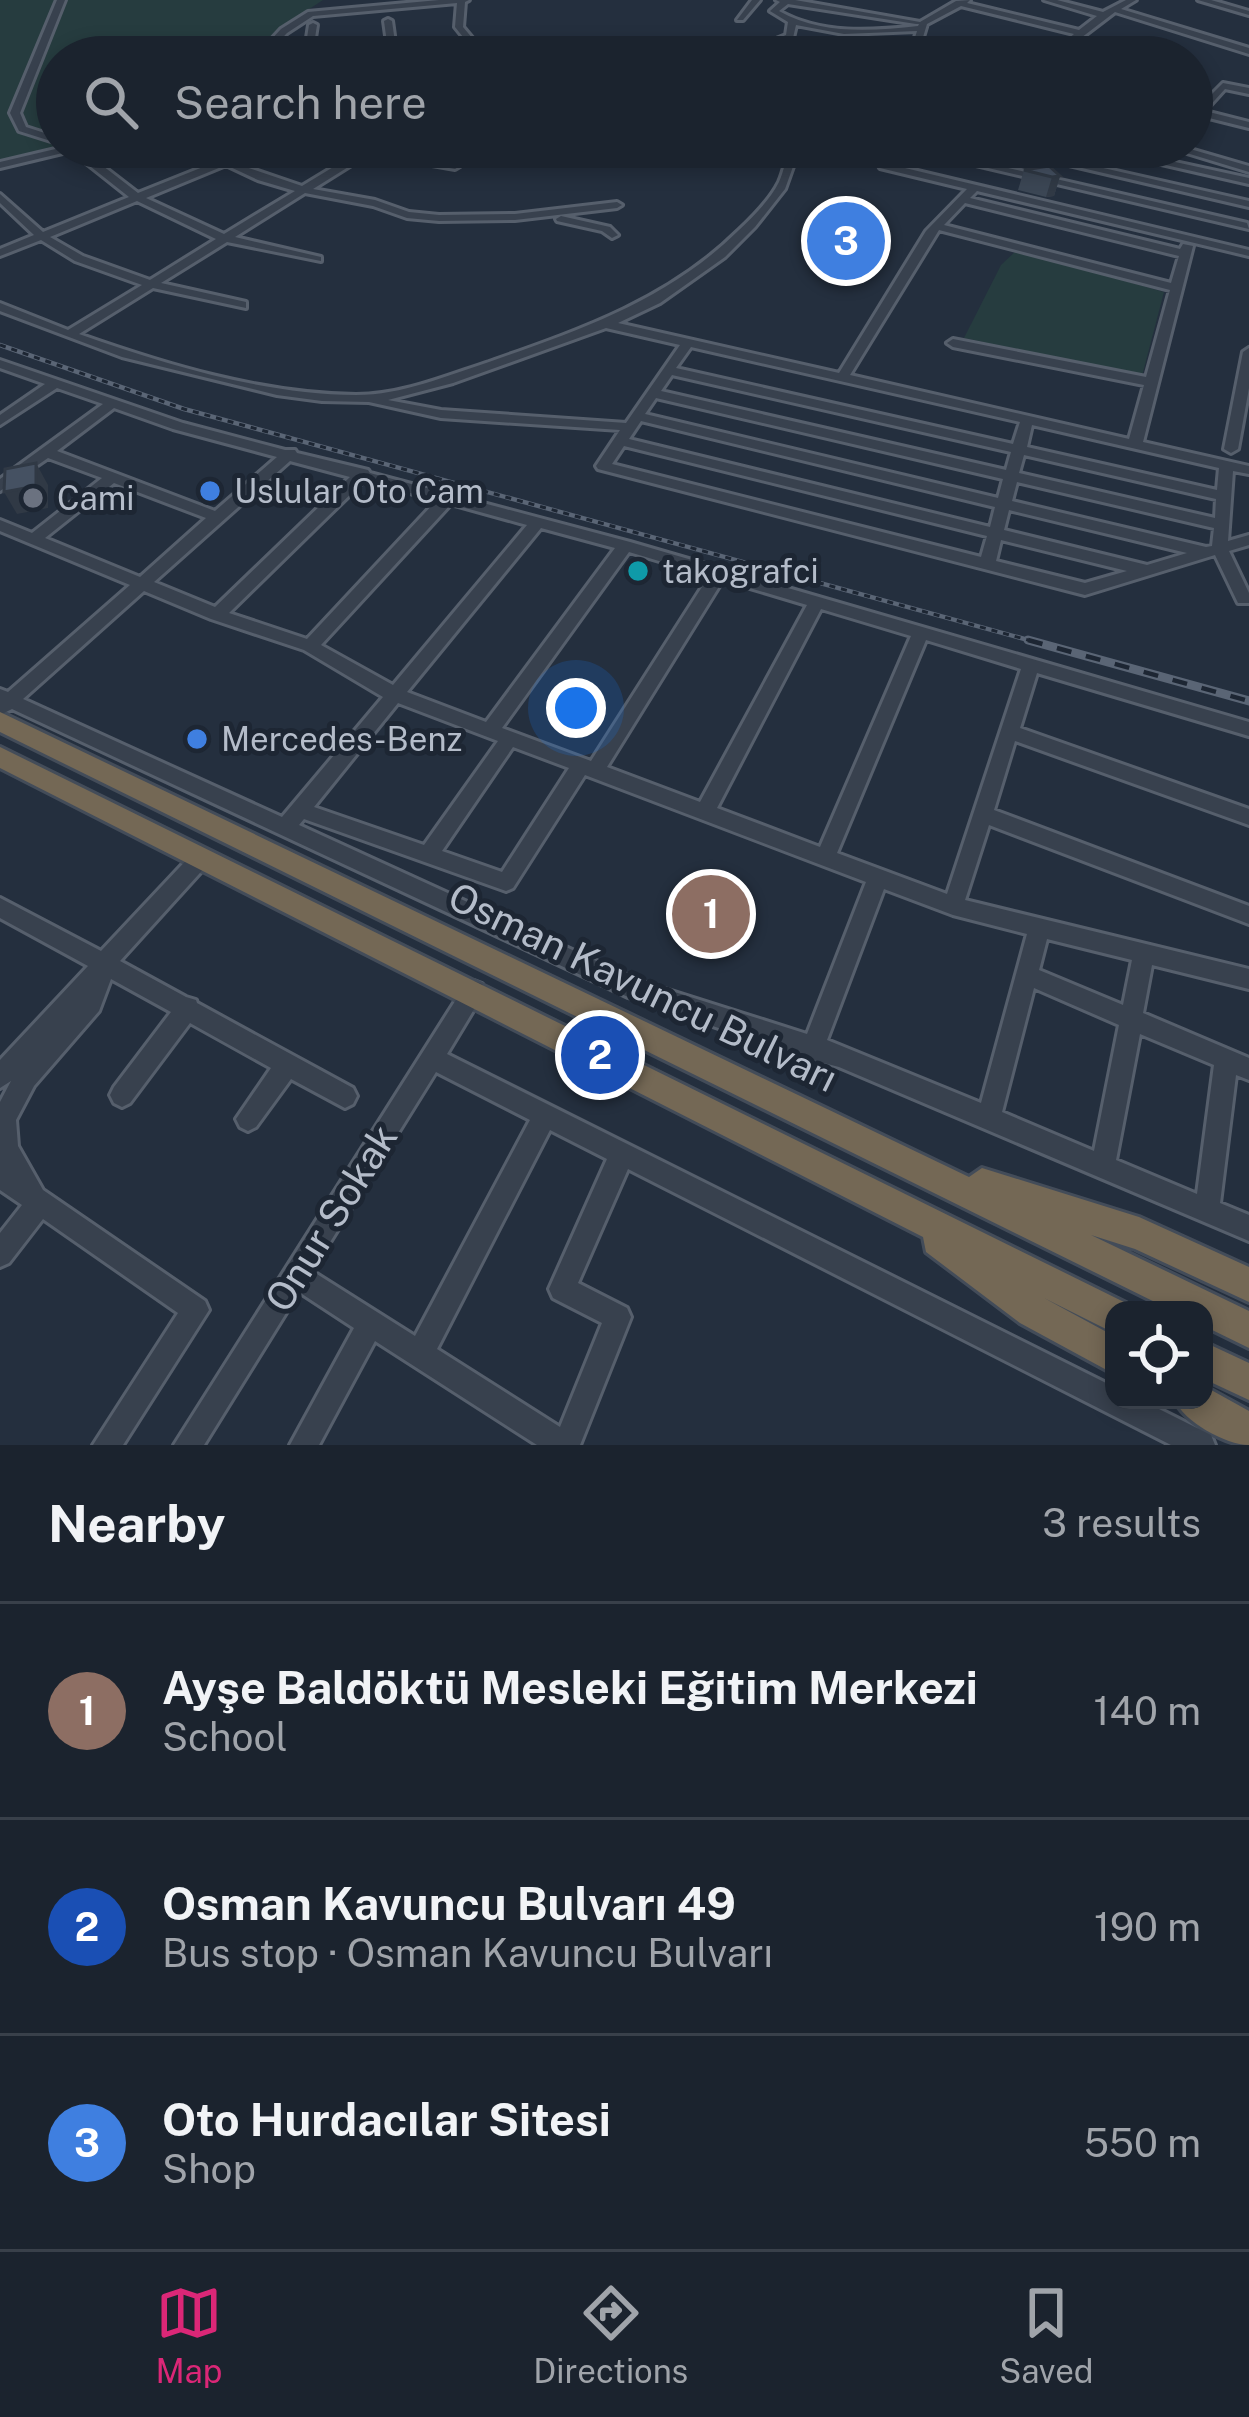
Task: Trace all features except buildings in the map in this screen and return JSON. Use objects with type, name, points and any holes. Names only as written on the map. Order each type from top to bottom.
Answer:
[{"type":"highway","name":"Osman Kavuncu Bulvarı","points":[[2,707],[1249,1330]]},
{"type":"highway","points":[[0,757],[1105,1310]]},
{"type":"highway","points":[[902,1159],[1139,1234],[1249,1285]]},
{"type":"highway","points":[[888,1202],[1032,1311],[1105,1351]]},
{"type":"highway","points":[[1213,1364],[1249,1382]]},
{"type":"highway","points":[[1209,1409],[1249,1431]]},
{"type":"street","points":[[46,36],[61,0]]},
{"type":"street","points":[[740,18],[756,0]]},
{"type":"street","points":[[1048,0],[1200,36]]},
{"type":"street","points":[[1077,36],[1107,12],[1132,0]]},
{"type":"street","points":[[1206,0],[1249,13]]},
{"type":"street","points":[[1234,0],[1249,4]]},
{"type":"street","points":[[279,36],[310,14],[463,1],[459,27],[466,36]]},
{"type":"street","points":[[920,30],[782,2],[774,10],[792,22],[920,30],[963,1],[1082,32]]},
{"type":"street","points":[[388,21],[390,36]]},
{"type":"street","points":[[1183,31],[1196,21]]},
{"type":"street","points":[[788,36],[792,22]]},
{"type":"street","points":[[311,36],[313,25]]},
{"type":"street","points":[[918,36],[920,30]]},
{"type":"street","points":[[1213,40],[1249,51]]},
{"type":"street","points":[[36,61],[15,112],[22,129],[36,133]]},
{"type":"street","points":[[1213,96],[1223,86],[1249,91]]},
{"type":"street","points":[[1213,118],[1249,125]]},
{"type":"street","points":[[0,165],[36,156]]},
{"type":"street","points":[[1213,157],[1245,171]]},
{"type":"street","points":[[1213,166],[1245,171]]},
{"type":"street","points":[[100,168],[136,197],[223,238],[317,259]]},
{"type":"street","points":[[0,253],[209,168]]},
{"type":"street","points":[[238,168],[298,191],[380,203],[420,216],[537,216],[617,205]]},
{"type":"street","points":[[252,168],[259,177]]},
{"type":"street","points":[[69,335],[334,168]]},
{"type":"street","points":[[365,399],[410,392],[610,325],[662,301],[715,262],[779,191],[787,168]]},
{"type":"street","points":[[892,168],[1051,206],[1187,247]]},
{"type":"street","points":[[963,199],[1187,247],[1242,252],[1248,224],[996,168]]},
{"type":"street","points":[[996,193],[1032,168]]},
{"type":"street","points":[[1051,206],[1079,168]]},
{"type":"street","points":[[1090,168],[1249,204]]},
{"type":"street","points":[[842,378],[937,226],[974,188]]},
{"type":"street","points":[[0,197],[42,236],[96,266],[148,284],[242,305]]},
{"type":"street","points":[[537,216],[595,226],[612,235]]},
{"type":"street","points":[[937,226],[1176,288]]},
{"type":"street","points":[[1135,444],[1187,247]]},
{"type":"street","points":[[0,307],[69,335],[247,383],[441,414],[629,428],[749,443],[1213,551],[1244,599]]},
{"type":"street","points":[[610,325],[1135,444],[1229,457],[1249,470]]},
{"type":"street","points":[[687,343],[603,466],[1085,589],[1249,541]]},
{"type":"street","points":[[953,343],[1151,382]]},
{"type":"street","points":[[1213,551],[1222,525],[1249,352]]},
{"type":"street","points":[[0,364],[178,426],[625,546],[1249,729]]},
{"type":"street","points":[[720,496],[791,366]]},
{"type":"street","points":[[668,370],[1224,496]]},
{"type":"street","points":[[0,421],[56,383]]},
{"type":"street","points":[[843,527],[900,391]]},
{"type":"street","points":[[653,393],[1222,525]]},
{"type":"street","points":[[0,486],[113,403]]},
{"type":"street","points":[[987,564],[1027,420]]},
{"type":"street","points":[[629,428],[735,469],[1147,571]]},
{"type":"street","points":[[46,452],[217,517]]},
{"type":"street","points":[[290,453],[2,707],[636,990],[812,1048],[1249,1228]]},
{"type":"street","points":[[217,615],[363,473]]},
{"type":"street","points":[[34,539],[112,477]]},
{"type":"street","points":[[310,646],[449,497]]},
{"type":"street","points":[[284,829],[538,522]]},
{"type":"street","points":[[0,526],[217,615],[310,646],[395,695],[953,906],[1249,979]]},
{"type":"street","points":[[428,855],[500,735],[625,546]]},
{"type":"street","points":[[299,810],[506,882],[719,574]]},
{"type":"street","points":[[705,812],[817,602]]},
{"type":"street","points":[[826,858],[921,633]]},
{"type":"street","points":[[953,906],[1031,665]]},
{"type":"street","points":[[1010,732],[1249,817]]},
{"type":"street","points":[[983,814],[1249,915]]},
{"type":"street","points":[[0,1077],[201,858]]},
{"type":"street","points":[[812,1048],[878,878]]},
{"type":"street","points":[[0,907],[345,1096]]},
{"type":"street","points":[[989,1118],[1039,927]]},
{"type":"street","points":[[1103,1166],[1144,953]]},
{"type":"street","points":[[38,1205],[6,1149],[4,1118],[26,1078],[91,1004],[107,964]]},
{"type":"street","points":[[1027,975],[1237,1064],[1207,1210]]},
{"type":"street","name":"Onur Sokak","points":[[188,1445],[474,991]]},
{"type":"street","points":[[122,1095],[188,1007]]},
{"type":"street","points":[[432,1058],[1201,1445]]},
{"type":"street","points":[[248,1119],[288,1064]]},
{"type":"street","points":[[420,1354],[544,1115]]},
{"type":"street","points":[[295,1275],[565,1445],[618,1317],[562,1289],[622,1154]]},
{"type":"street","points":[[0,1175],[196,1310],[106,1445]]},
{"type":"street","points":[[0,1254],[38,1205]]},
{"type":"street","points":[[304,1445],[371,1323]]},
{"type":"green space","points":[[0,0],[323,0],[275,36],[36,36],[36,154],[0,163]]},
{"type":"green space","points":[[1017,250],[1164,292],[1142,376],[964,338],[1001,265]]},
{"type":"railway","points":[[0,345],[184,409],[1039,643]]},
{"type":"railway","points":[[1028,640],[1249,701]]},
{"type":"place","name":"Oto Hurdacılar Sitesi","points":[[846,241]]},
{"type":"place","name":"Uslular Oto Cam","points":[[210,491]]},
{"type":"place","name":"Cami","points":[[33,498]]},
{"type":"place","name":"takografci","points":[[638,571]]},
{"type":"place","name":"Mercedes-Benz","points":[[197,739]]},
{"type":"place","name":"Ayşe Baldöktü Mesleki Eğitim Merkezi","points":[[711,914]]},
{"type":"place","name":"Osman Kavuncu Bulvarı 49","points":[[600,1055]]}]
